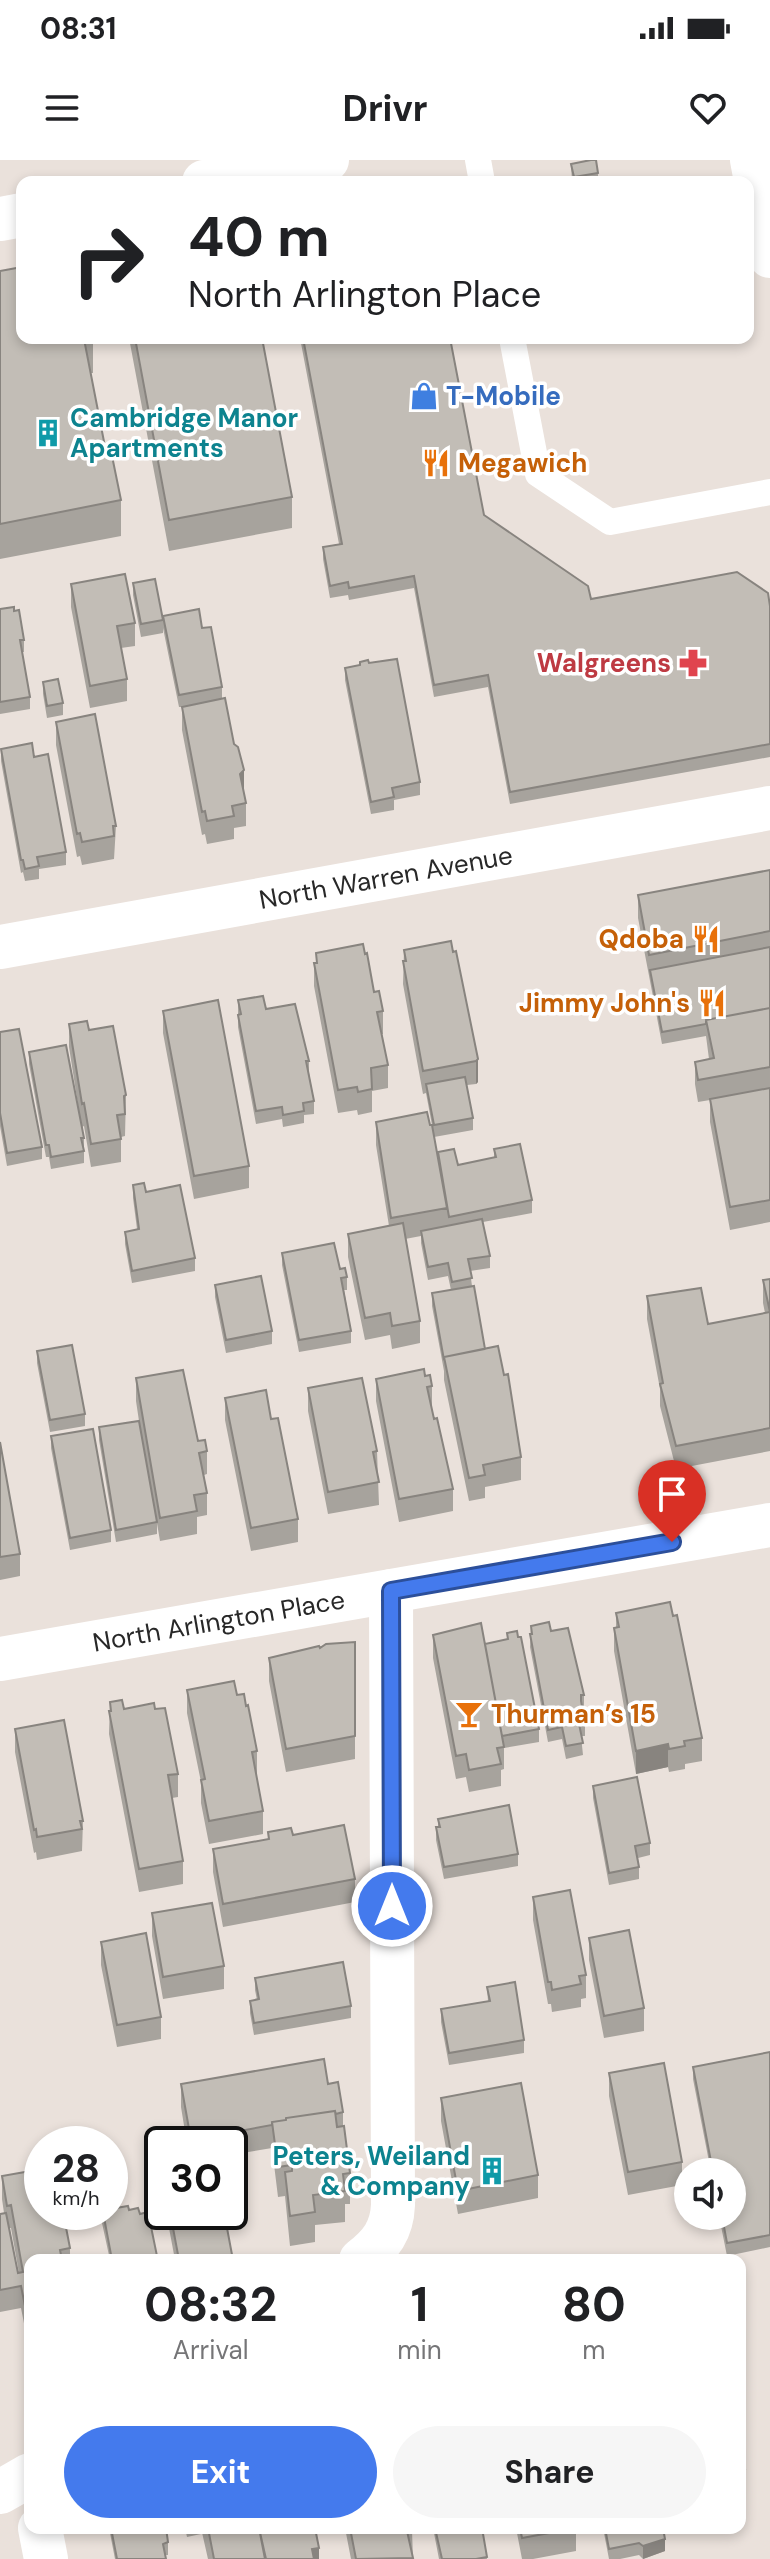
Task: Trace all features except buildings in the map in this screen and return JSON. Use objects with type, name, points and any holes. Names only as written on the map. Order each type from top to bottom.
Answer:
[{"type":"street","points":[[214,174],[327,160]]},
{"type":"street","points":[[752,160],[770,256]]},
{"type":"street","name":"North Warren Avenue","points":[[0,947],[770,808]]},
{"type":"street","name":"North Arlington Place","points":[[0,1659],[770,1525]]},
{"type":"street","points":[[368,2254],[391,2228],[393,2211],[391,1591]]},
{"type":"street","points":[[0,2492],[24,2478]]},
{"type":"street","points":[[41,2534],[46,2559]]},
{"type":"lane","points":[[513,344],[538,474],[610,522],[770,492]]},
{"type":"place","name":"T-Mobile","points":[[424,396]]},
{"type":"place","name":"Cambridge Manor Apartments","points":[[48,433]]},
{"type":"place","name":"Megawich","points":[[436,463]]},
{"type":"place","name":"Walgreens","points":[[693,663]]},
{"type":"place","name":"Qdoba","points":[[706,939]]},
{"type":"place","name":"Jimmy John's","points":[[712,1003]]},
{"type":"place","name":"Thurman’s 15","points":[[469,1714]]},
{"type":"place","name":"Peters, Weiland & Company","points":[[492,2171]]},
{"type":"route","points":[[392,1906],[391,1591],[672,1542]]}]
